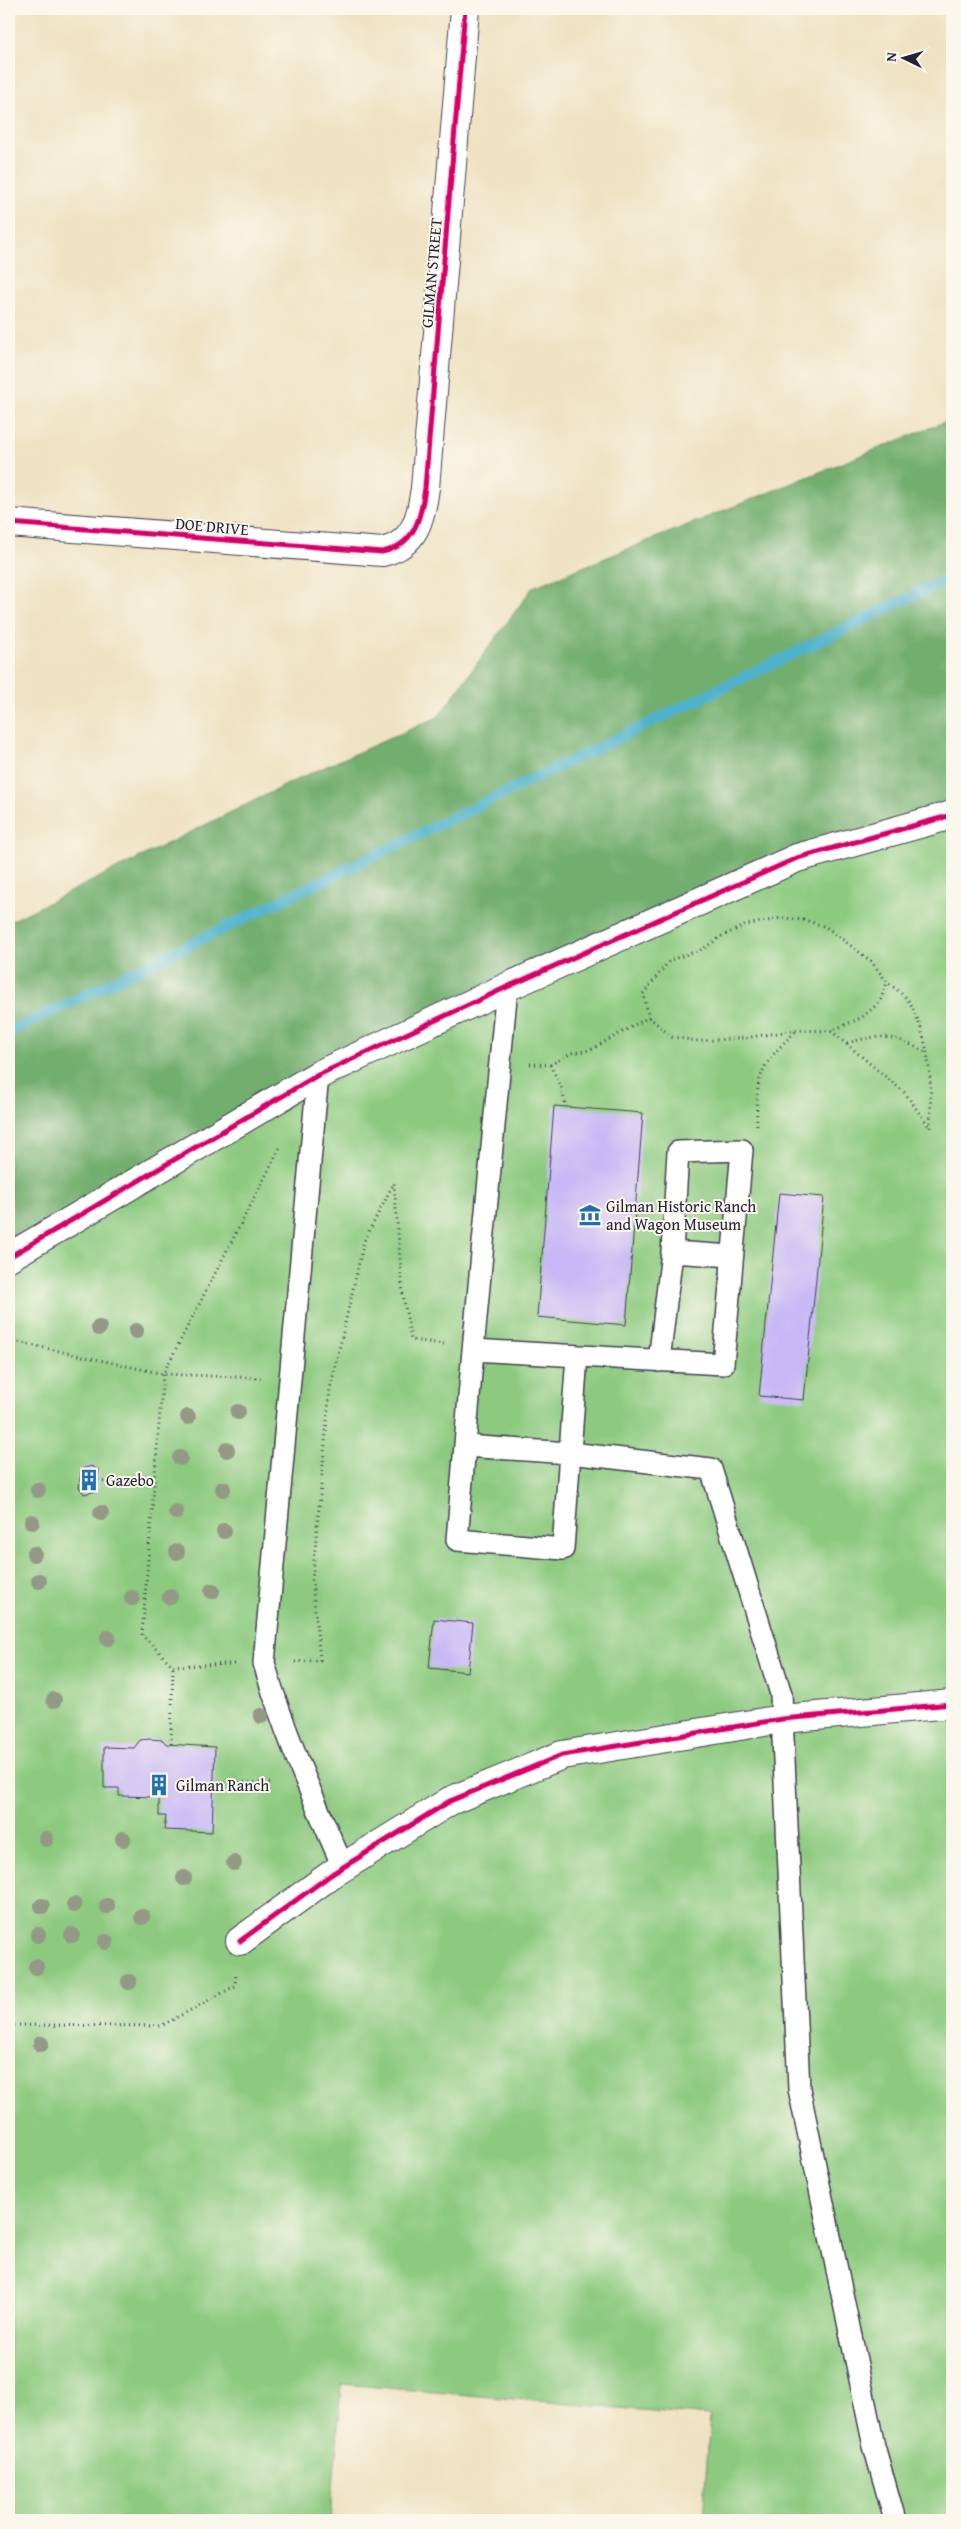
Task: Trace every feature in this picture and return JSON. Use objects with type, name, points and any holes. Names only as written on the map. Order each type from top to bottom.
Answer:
[{"type":"street","name":"GILMAN STREET","points":[[409,536],[421,517],[425,488],[465,9]]},
{"type":"street","name":"DOE DRIVE","points":[[9,523],[382,552],[396,549],[409,536]]},
{"type":"street","points":[[9,1257],[318,1075],[507,987],[797,858],[952,815]]},
{"type":"street","points":[[240,1941],[343,1867],[450,1801],[562,1755],[782,1718],[952,1704]]},
{"type":"lane","points":[[507,987],[457,1540],[563,1549],[577,1356]]},
{"type":"lane","points":[[318,1075],[264,1663],[274,1698],[307,1784],[343,1867]]},
{"type":"lane","points":[[473,1350],[659,1361],[723,1364],[742,1150],[678,1152],[672,1252],[659,1361]]},
{"type":"lane","points":[[672,1252],[732,1256]]},
{"type":"lane","points":[[465,1446],[570,1453],[711,1469],[781,1694],[799,2089],[874,2446],[895,2520]]},
{"type":"path","points":[[831,1030],[905,1093],[930,1128],[932,1088],[928,1054],[909,1002],[887,982],[871,961],[826,927],[805,920],[782,918],[746,925],[722,936],[703,949],[670,960],[643,994],[649,1017],[672,1037],[698,1041],[752,1037],[797,1030],[831,1030],[861,1018],[880,1002],[887,982]]},
{"type":"path","points":[[500,1062],[550,1065],[572,1053],[590,1050],[649,1017]]},
{"type":"path","points":[[757,1126],[756,1091],[762,1070],[797,1030]]},
{"type":"path","points":[[847,1043],[873,1036],[901,1039],[928,1054]]},
{"type":"path","points":[[550,1065],[561,1086],[566,1107]]},
{"type":"path","points":[[171,1744],[173,1666],[142,1635],[162,1374],[281,1146]]},
{"type":"path","points":[[173,1666],[320,1660],[312,1581],[330,1390],[364,1241],[394,1183],[403,1295],[411,1340],[445,1344]]},
{"type":"path","points":[[9,1340],[162,1374],[289,1379]]},
{"type":"path","points":[[98,1480],[153,1486]]},
{"type":"path","points":[[214,1782],[307,1784]]},
{"type":"path","points":[[9,2025],[161,2026],[235,1986],[240,1941]]},
{"type":"green space","points":[[952,419],[952,815],[797,858],[507,987],[9,1257],[9,922],[300,778],[438,717],[533,587]]},
{"type":"green space","points":[[952,815],[952,2520],[703,2520],[710,2416],[342,2384],[330,2520],[9,2520],[9,1259],[313,1081],[790,871]]},
{"type":"building","name":"Gilman Historic Ranch and Wagon Museum","points":[[554,1106],[643,1113],[626,1325],[537,1317]]},
{"type":"building","points":[[779,1193],[824,1197],[804,1400],[759,1396]]},
{"type":"building","name":"Gazebo","points":[[91,1466],[99,1470],[97,1491],[84,1494],[79,1487],[81,1472],[82,1469]]},
{"type":"building","points":[[434,1619],[473,1623],[468,1672],[429,1668]]},
{"type":"building","name":"Gilman Ranch","points":[[140,1740],[163,1740],[166,1744],[215,1747],[212,1832],[164,1830],[166,1816],[159,1816],[159,1797],[119,1796],[119,1788],[104,1788],[104,1747],[134,1748]]},
{"type":"waterway","points":[[9,1032],[952,577]]},
{"type":"cycle path","points":[[9,523],[382,552],[393,548],[409,537],[418,520],[425,488],[465,9]]},
{"type":"cycle path","points":[[9,1257],[318,1075],[507,987],[797,858],[952,815]]},
{"type":"cycle path","points":[[240,1941],[332,1874],[450,1801],[562,1755],[782,1719],[952,1704]]},
{"type":"place","name":"Gilman Historic Ranch and Wagon Museum","points":[[590,1215]]},
{"type":"place","name":"Gazebo","points":[[89,1480]]},
{"type":"place","name":"Gilman Ranch","points":[[159,1785]]}]
